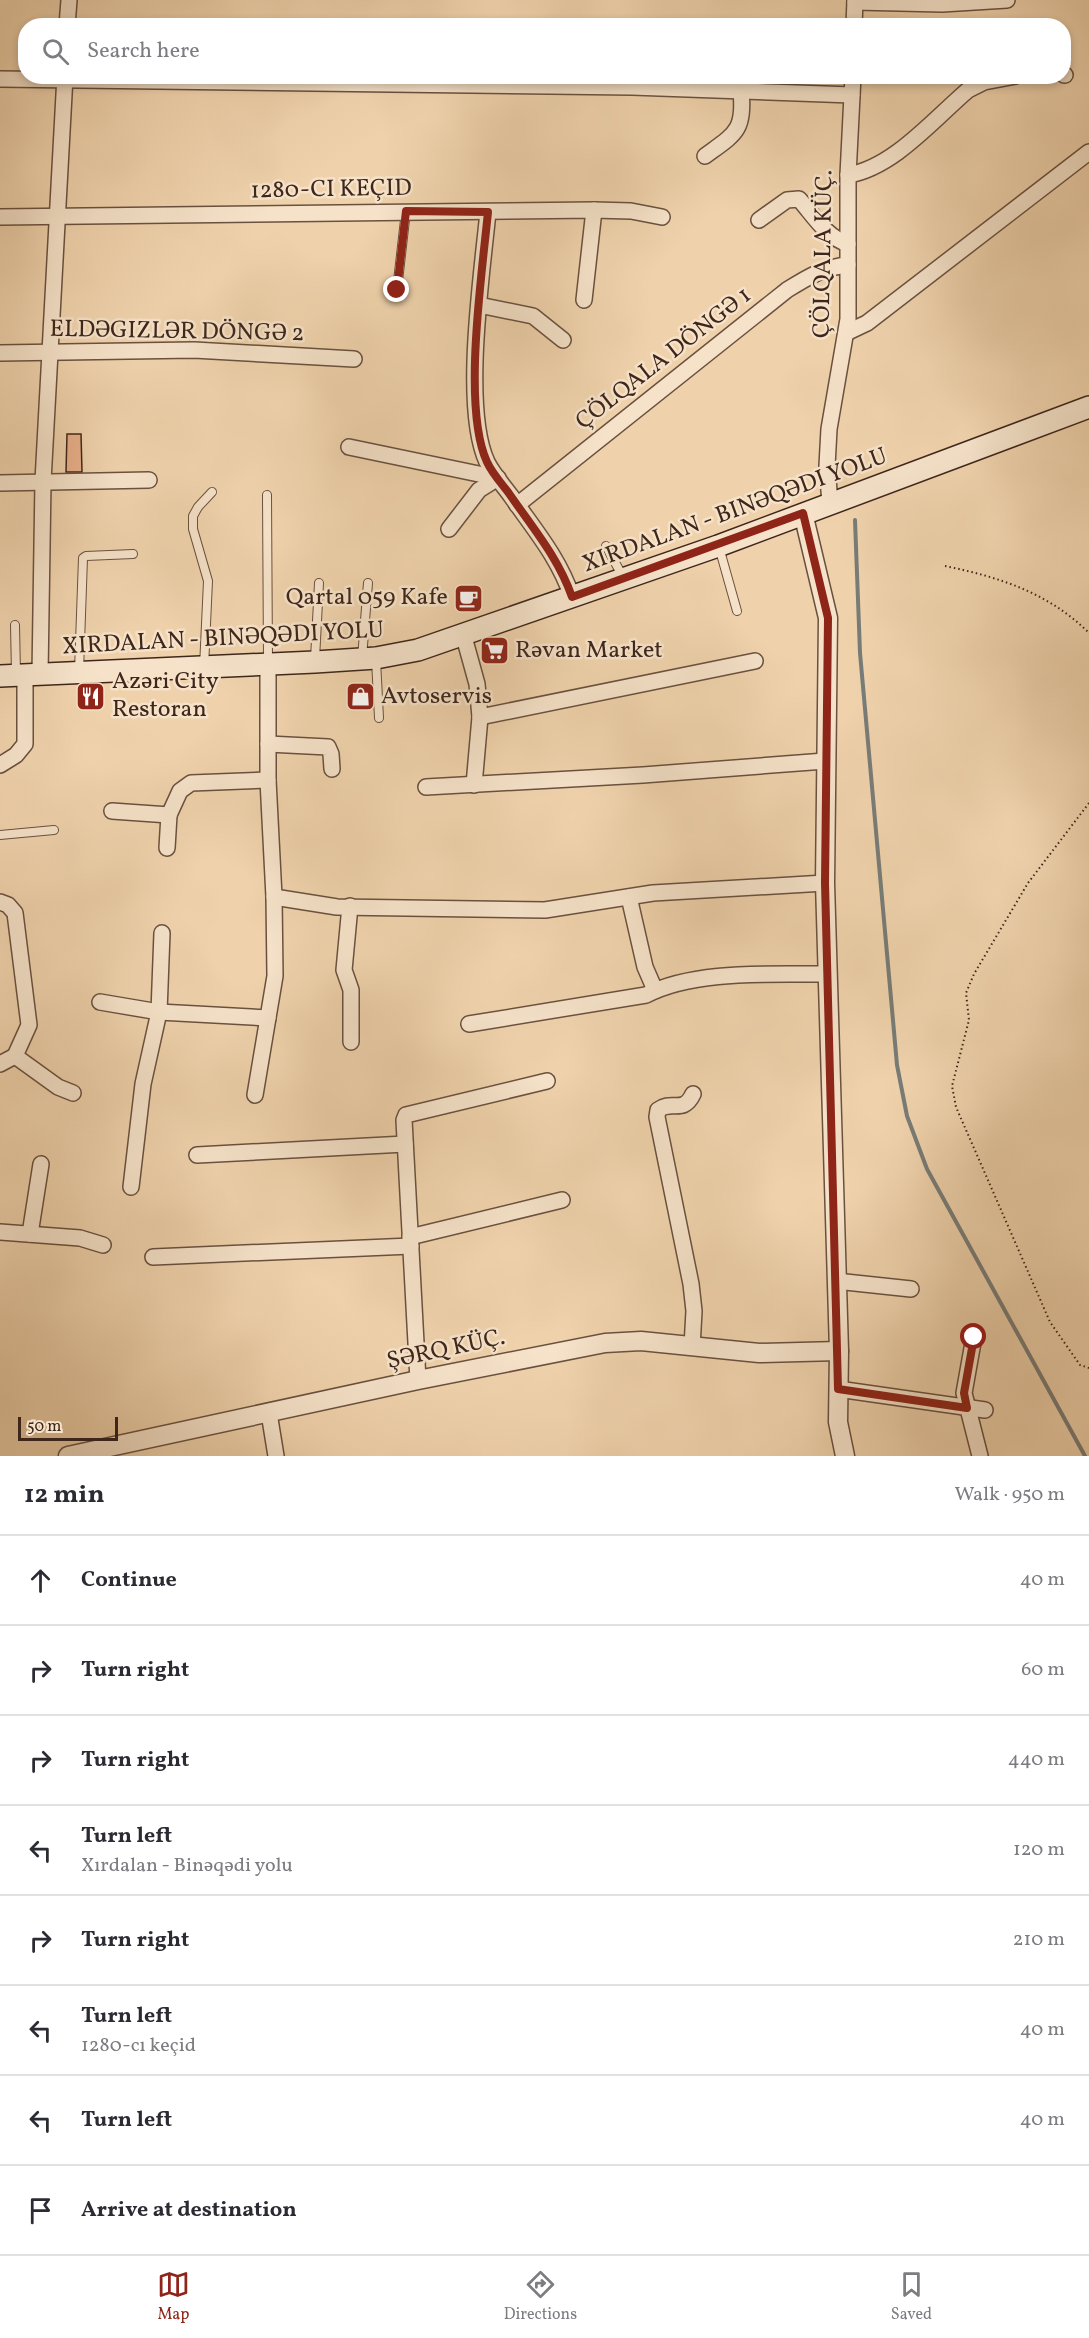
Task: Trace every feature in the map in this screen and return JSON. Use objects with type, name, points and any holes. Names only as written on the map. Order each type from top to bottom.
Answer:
[{"type":"main road","points":[[20,675],[315,663],[369,659],[418,650],[464,637],[718,546],[1089,407]]},
{"type":"street","points":[[68,18],[69,0]]},
{"type":"street","points":[[854,18],[855,1],[942,4],[1007,0]]},
{"type":"street","points":[[0,79],[18,79]]},
{"type":"street","points":[[0,765],[16,755],[25,744],[20,675],[43,481],[65,84]]},
{"type":"street","points":[[377,84],[852,95]]},
{"type":"street","name":"ÇÖLQALA KÜÇ.","points":[[830,503],[827,466],[832,404],[848,332],[848,176],[853,84]]},
{"type":"street","points":[[848,176],[863,173],[883,163],[968,90],[980,84]]},
{"type":"street","points":[[705,156],[729,138],[740,126],[744,114],[741,91]]},
{"type":"street","points":[[848,332],[867,323],[1089,152]]},
{"type":"street","points":[[759,220],[787,200],[799,199],[827,232],[837,241],[848,244]]},
{"type":"street","points":[[0,217],[594,210],[662,217]]},
{"type":"street","points":[[584,300],[594,210]]},
{"type":"street","points":[[488,212],[479,305],[477,421],[480,445],[498,478],[551,550],[563,572],[572,597]]},
{"type":"street","name":"ÇÖLQALA DÖNGƏ 1","points":[[517,505],[787,290],[824,268],[848,265]]},
{"type":"street","points":[[479,305],[533,316],[563,340]]},
{"type":"street","name":"ELDƏGIZLƏR DÖNGƏ 2","points":[[0,353],[206,351],[354,359]]},
{"type":"street","points":[[349,447],[498,478]]},
{"type":"street","points":[[449,529],[479,490],[498,478]]},
{"type":"street","points":[[0,483],[149,480]]},
{"type":"street","points":[[803,513],[828,618],[825,883],[839,1351],[839,1430],[845,1456]]},
{"type":"street","points":[[464,637],[477,684],[480,717],[474,785]]},
{"type":"street","points":[[480,717],[755,661]]},
{"type":"street","points":[[255,1095],[275,976],[274,897],[268,780],[268,665]]},
{"type":"street","points":[[268,744],[328,747],[332,769]]},
{"type":"street","points":[[426,787],[825,761]]},
{"type":"street","points":[[167,848],[169,815],[180,791],[191,783],[268,780]]},
{"type":"street","points":[[112,811],[169,815]]},
{"type":"street","points":[[274,897],[326,906],[545,910],[629,897],[825,883]]},
{"type":"street","points":[[629,897],[645,967],[655,990]]},
{"type":"street","points":[[0,902],[8,905],[15,913],[28,1025],[15,1056],[0,1064]]},
{"type":"street","points":[[350,906],[344,970],[351,990],[351,1042]]},
{"type":"street","points":[[131,1187],[143,1084],[159,1012],[162,933]]},
{"type":"street","points":[[469,1024],[628,999],[655,990],[708,979],[828,974]]},
{"type":"street","points":[[100,1002],[159,1012],[268,1018]]},
{"type":"street","points":[[15,1056],[58,1087],[73,1093]]},
{"type":"street","points":[[418,1380],[404,1120],[411,1112],[547,1081]]},
{"type":"street","points":[[692,1347],[694,1311],[692,1284],[657,1117],[658,1110],[663,1106],[683,1106],[689,1103],[693,1094]]},
{"type":"street","points":[[197,1155],[405,1144]]},
{"type":"street","points":[[30,1234],[41,1164]]},
{"type":"street","points":[[153,1257],[410,1241],[562,1200]]},
{"type":"street","points":[[0,1232],[80,1238],[103,1245]]},
{"type":"street","points":[[836,1281],[911,1289]]},
{"type":"street","points":[[974,1337],[964,1393],[980,1456]]},
{"type":"street","name":"ŞƏRQ KÜÇ.","points":[[68,1456],[418,1380],[605,1343],[641,1341],[759,1353],[839,1351]]},
{"type":"street","points":[[838,1389],[985,1410]]},
{"type":"street","points":[[269,1413],[276,1456]]},
{"type":"lane","points":[[397,290],[406,211]]},
{"type":"lane","points":[[204,668],[208,581],[193,528],[193,516],[212,492]]},
{"type":"lane","points":[[267,495],[268,665]]},
{"type":"lane","points":[[606,546],[624,579]]},
{"type":"lane","points":[[718,546],[737,611]]},
{"type":"lane","points":[[79,673],[83,558],[133,554]]},
{"type":"lane","points":[[315,663],[319,583]]},
{"type":"lane","points":[[368,584],[369,659],[379,717]]},
{"type":"lane","points":[[15,625],[20,675]]},
{"type":"lane","points":[[0,835],[54,830]]},
{"type":"path","points":[[945,566],[1012,583],[1065,613],[1089,633]]},
{"type":"path","points":[[1089,803],[1028,883],[974,974],[966,993],[969,1020],[952,1086],[956,1107],[1050,1322],[1080,1365],[1089,1368]]},
{"type":"building","points":[[67,434],[81,434],[82,472],[66,472]]},
{"type":"waterway","points":[[855,520],[860,653],[897,1065],[907,1116],[927,1169],[1085,1456]]},
{"type":"place","name":"Qartal 059 Kafe","points":[[469,598]]},
{"type":"place","name":"Rəvan Market","points":[[494,651]]},
{"type":"place","name":"Azəri City Restoran","points":[[91,696]]},
{"type":"place","name":"Avtoservis","points":[[360,697]]},
{"type":"route","points":[[397,290],[406,211],[488,212],[477,342],[477,421],[480,445],[488,465],[551,550],[563,572],[572,597],[718,546],[803,513],[828,618],[825,883],[839,1351],[838,1389],[967,1408],[964,1393],[974,1337]]}]
